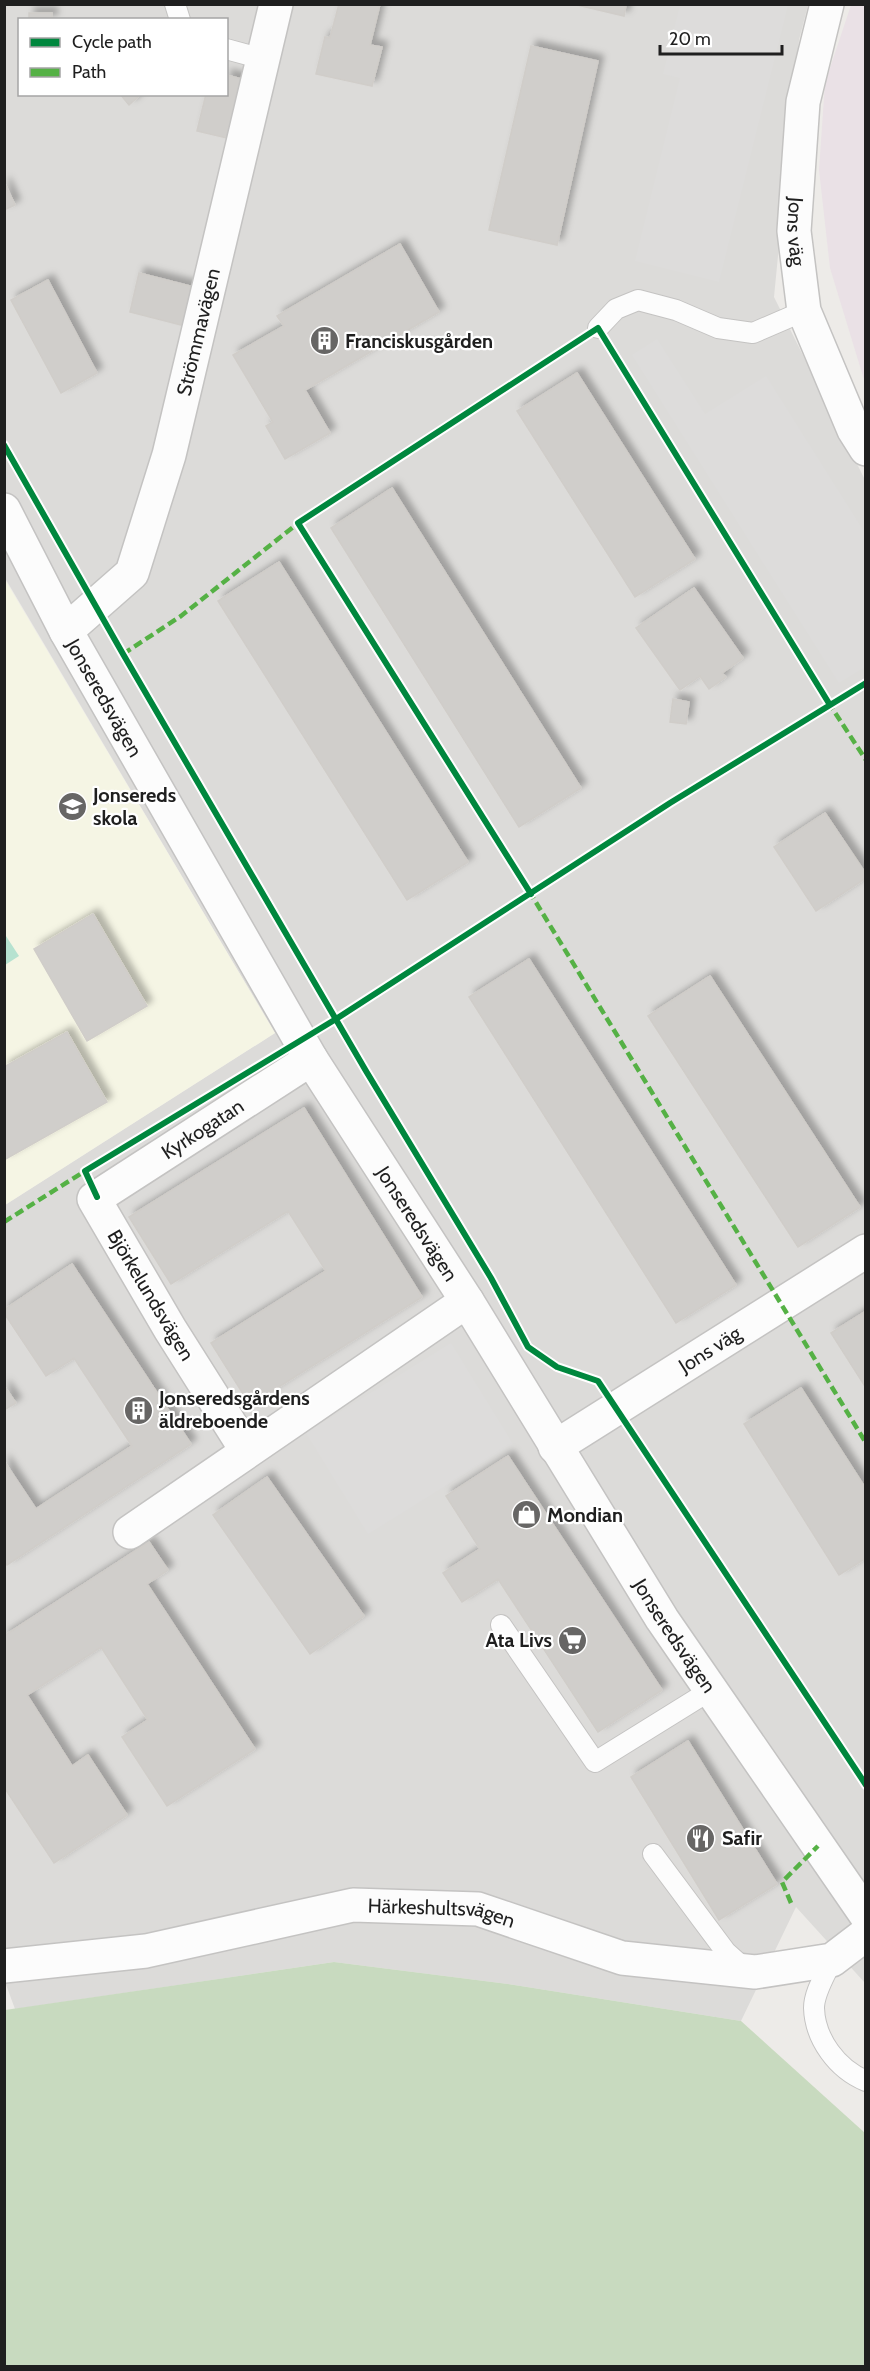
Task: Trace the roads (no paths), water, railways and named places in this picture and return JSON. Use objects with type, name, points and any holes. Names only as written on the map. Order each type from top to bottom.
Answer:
[{"type":"street","name":"Strömmavägen","points":[[66,631],[132,573],[169,455],[276,4]]},
{"type":"street","name":"Jons väg","points":[[827,4],[803,102],[794,231],[804,311],[854,430],[866,449]]},
{"type":"street","name":"Jonseredsvägen","points":[[6,519],[66,631],[311,1059],[467,1301],[663,1619],[866,1915]]},
{"type":"street","name":"Kyrkogatan","points":[[94,1199],[311,1059]]},
{"type":"street","name":"Björkelundsvägen","points":[[94,1199],[170,1329],[247,1451]]},
{"type":"street","name":"Jons väg","points":[[555,1447],[866,1251]]},
{"type":"street","points":[[130,1532],[467,1301]]},
{"type":"street","name":"Härkeshultsvägen","points":[[4,1966],[146,1951],[353,1905],[478,1909],[622,1958],[748,1972],[832,1960],[866,1934]]},
{"type":"lane","points":[[228,50],[263,59]]},
{"type":"lane","points":[[598,328],[616,309],[638,300],[676,310],[718,328],[753,333],[804,311]]},
{"type":"lane","points":[[501,1625],[595,1762],[711,1690]]},
{"type":"lane","points":[[653,1854],[726,1952],[748,1972]]},
{"type":"lane","points":[[832,1960],[814,2006],[819,2034],[837,2061],[866,2080]]},
{"type":"place","name":"Franciskusgården","points":[[324,341]]},
{"type":"place","name":"Jonsereds skola","points":[[72,806]]},
{"type":"place","name":"Jonseredsgårdens äldreboende","points":[[138,1410]]},
{"type":"place","name":"Mondian","points":[[526,1515]]},
{"type":"place","name":"Ata Livs","points":[[573,1640]]},
{"type":"place","name":"Safir","points":[[701,1838]]}]
